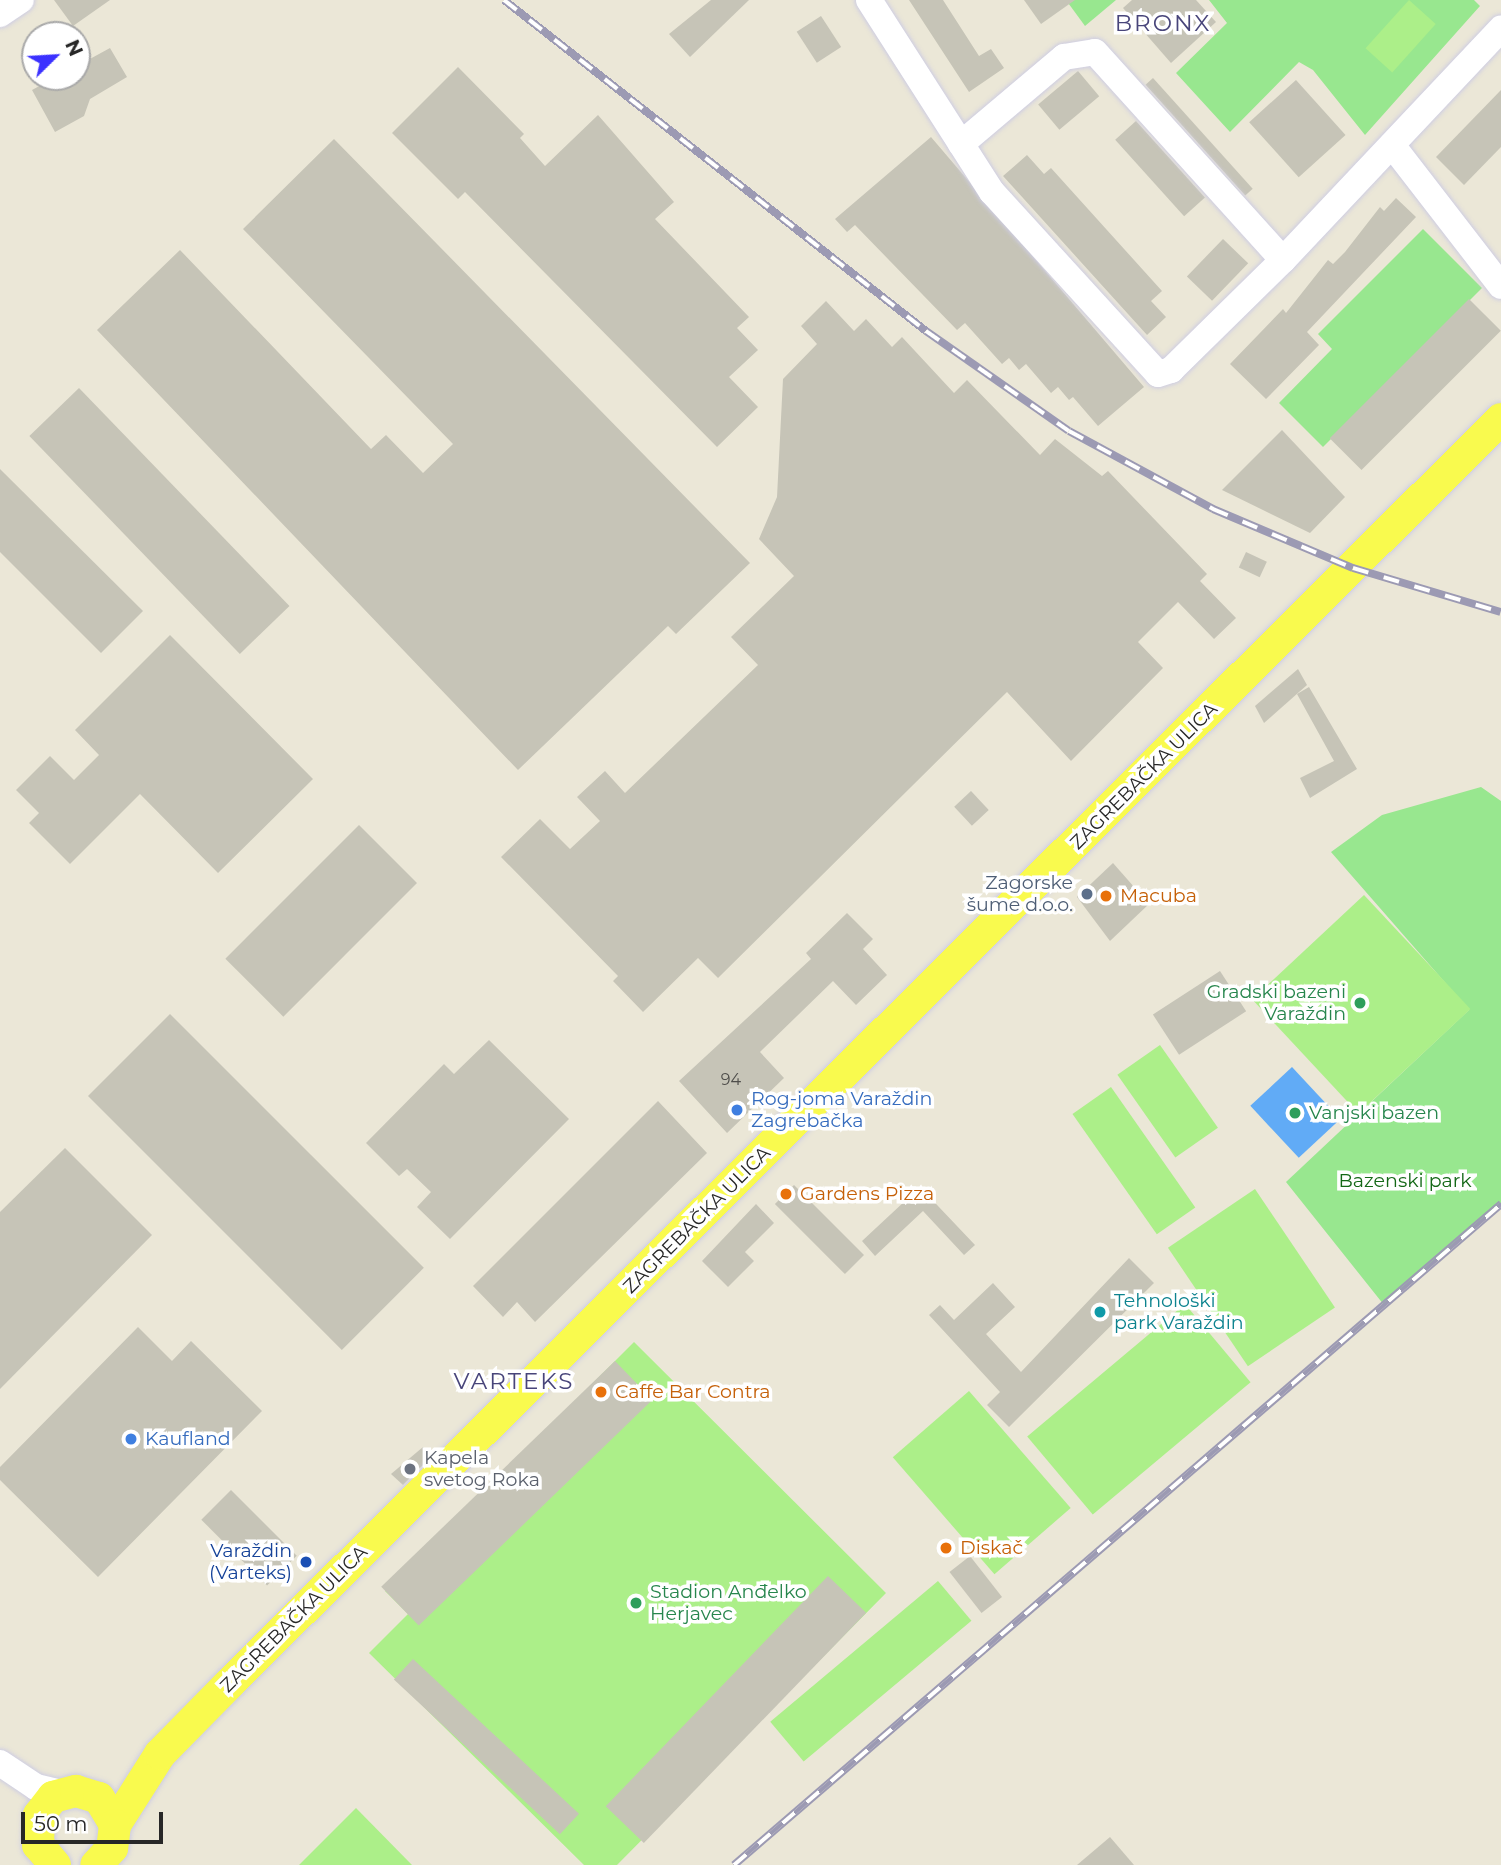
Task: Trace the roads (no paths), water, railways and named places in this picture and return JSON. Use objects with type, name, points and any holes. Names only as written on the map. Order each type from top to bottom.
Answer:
[{"type":"main road","name":"ZAGREBAČKA ULICA","points":[[40,1850],[45,1805],[76,1793],[114,1785],[160,1754],[1501,419]]},
{"type":"main road","name":"ZAGREBAČKA ULICA","points":[[96,1865],[112,1849],[116,1825],[160,1754]]},
{"type":"main road","points":[[76,1793],[107,1805],[116,1825]]},
{"type":"street","points":[[0,14],[21,0]]},
{"type":"street","points":[[869,0],[992,192],[1158,374],[1171,370],[1283,260],[1501,29]]},
{"type":"street","points":[[961,144],[1064,57],[1095,52],[1283,260]]},
{"type":"street","points":[[1392,145],[1501,286]]},
{"type":"street","points":[[5,1767],[36,1787],[76,1793]]},
{"type":"street","points":[[5,1767],[29,1798],[40,1850]]},
{"type":"water","name":"Vanjski bazen","points":[[1292,1067],[1340,1119],[1299,1158],[1250,1106]]},
{"type":"railway","points":[[504,0],[926,331],[1069,431],[1213,509],[1353,568],[1501,612]]},
{"type":"railway","points":[[734,1865],[1501,1204]]},
{"type":"place","name":"Zagorske šume d.o.o.","points":[[1087,894]]},
{"type":"place","name":"Macuba","points":[[1106,896]]},
{"type":"place","name":"Gradski bazeni Varaždin","points":[[1360,1003]]},
{"type":"place","name":"Rog-joma Varaždin Zagrebačka","points":[[737,1110]]},
{"type":"place","name":"Vanjski bazen","points":[[1295,1113]]},
{"type":"place","name":"Gardens Pizza","points":[[786,1194]]},
{"type":"place","name":"Tehnološki park Varaždin","points":[[1100,1312]]},
{"type":"place","name":"Caffe Bar Contra","points":[[601,1392]]},
{"type":"place","name":"Kaufland","points":[[131,1439]]},
{"type":"place","name":"Kapela svetog Roka","points":[[410,1469]]},
{"type":"place","name":"Diskač","points":[[946,1548]]},
{"type":"place","name":"Varaždin (Varteks)","points":[[306,1562]]},
{"type":"place","name":"Stadion Anđelko Herjavec","points":[[636,1603]]},
{"type":"district","name":"BRONX","points":[[1163,23]]},
{"type":"district","name":"VARTEKS","points":[[514,1381]]},
{"type":"park label","name":"Bazenski park","points":[[1405,1181]]}]
